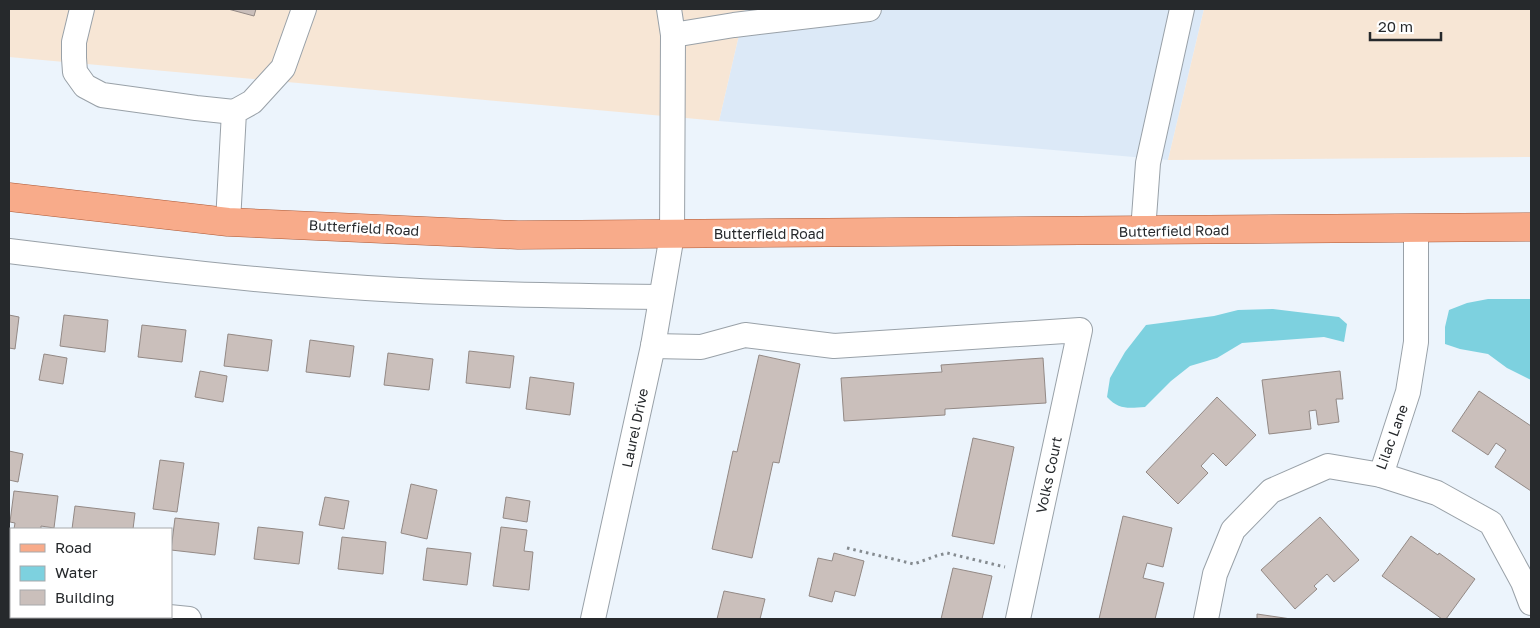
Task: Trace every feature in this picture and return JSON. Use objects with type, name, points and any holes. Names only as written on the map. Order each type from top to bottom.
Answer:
[{"type":"main road","name":"Butterfield Road","points":[[9,197],[228,222],[518,235],[1531,227]]},
{"type":"street","points":[[82,9],[74,42],[74,58],[75,72],[85,86],[102,95],[234,112],[252,102],[283,68],[304,9]]},
{"type":"street","name":"Laurel Drive","points":[[594,619],[653,346],[672,235],[673,35],[669,9]]},
{"type":"street","points":[[673,35],[734,25],[861,9]]},
{"type":"street","points":[[1144,231],[1148,163],[1182,9]]},
{"type":"street","points":[[228,222],[234,112]]},
{"type":"street","name":"Lilac Lane","points":[[1206,619],[1215,574],[1233,530],[1271,491],[1328,466],[1381,475],[1408,392],[1416,342],[1416,228]]},
{"type":"street","points":[[9,251],[156,269],[399,290],[508,295],[662,297]]},
{"type":"street","name":"Volks Court","points":[[653,346],[701,347],[745,335],[834,346],[1080,330],[1018,619]]},
{"type":"street","points":[[1381,475],[1437,493],[1491,524],[1528,588]]},
{"type":"street","points":[[172,617],[189,619]]},
{"type":"path","points":[[847,548],[914,564],[947,553],[1006,567]]},
{"type":"shaded area","points":[[9,9],[745,9],[719,121],[9,57]]},
{"type":"shaded area","points":[[745,9],[1204,9],[1168,160],[719,121]]},
{"type":"shaded area","points":[[1204,9],[1531,9],[1531,157],[1168,160]]},
{"type":"water","points":[[1488,299],[1531,299],[1531,380],[1507,368],[1488,354],[1445,344],[1445,327],[1449,310],[1467,303]]},
{"type":"water","points":[[1273,309],[1339,317],[1347,324],[1344,342],[1324,337],[1242,343],[1217,358],[1190,366],[1171,381],[1145,407],[1129,408],[1120,406],[1107,397],[1110,378],[1125,352],[1146,325],[1214,316],[1238,310]]},
{"type":"building","points":[[228,9],[256,9],[254,16]]},
{"type":"building","points":[[9,315],[19,317],[15,349],[9,348]]},
{"type":"building","points":[[64,315],[108,320],[105,352],[60,346]]},
{"type":"building","points":[[142,325],[186,330],[182,362],[138,357]]},
{"type":"building","points":[[228,334],[272,340],[268,371],[224,366]]},
{"type":"building","points":[[310,340],[354,346],[350,377],[306,372]]},
{"type":"building","points":[[469,351],[514,356],[510,388],[466,383]]},
{"type":"building","points":[[388,353],[433,359],[429,390],[384,385]]},
{"type":"building","points":[[44,354],[67,358],[63,384],[39,380]]},
{"type":"building","points":[[759,355],[800,364],[779,463],[773,462],[752,558],[712,549],[733,451],[737,452]]},
{"type":"building","points":[[1043,358],[1046,403],[945,409],[945,415],[844,421],[841,378],[942,372],[941,365]]},
{"type":"building","points":[[200,371],[227,376],[223,402],[195,397]]},
{"type":"building","points":[[1340,371],[1343,399],[1336,399],[1339,422],[1318,425],[1316,410],[1309,411],[1311,429],[1269,434],[1262,380]]},
{"type":"building","points":[[530,377],[574,383],[570,415],[526,409]]},
{"type":"building","points":[[1479,391],[1531,426],[1531,491],[1495,467],[1506,450],[1496,443],[1488,455],[1452,431]]},
{"type":"building","points":[[1217,397],[1256,435],[1226,466],[1213,453],[1201,466],[1208,473],[1178,504],[1146,472]]},
{"type":"building","points":[[973,438],[1014,447],[994,544],[952,536]]},
{"type":"building","points":[[9,451],[23,454],[18,482],[9,480]]},
{"type":"building","points":[[160,460],[184,463],[177,512],[153,509]]},
{"type":"building","points":[[411,484],[437,490],[427,539],[401,533]]},
{"type":"building","points":[[14,491],[58,496],[54,528],[41,526],[41,528],[14,528],[15,523],[10,522]]},
{"type":"building","points":[[325,497],[349,501],[344,529],[319,525]]},
{"type":"building","points":[[506,497],[530,501],[527,522],[503,518]]},
{"type":"building","points":[[75,506],[135,513],[133,528],[72,528]]},
{"type":"building","points":[[1123,516],[1172,528],[1163,567],[1147,563],[1143,578],[1164,583],[1155,619],[1099,619]]},
{"type":"building","points":[[1320,517],[1359,560],[1334,582],[1327,574],[1314,586],[1317,589],[1295,609],[1261,570]]},
{"type":"building","points":[[175,518],[219,523],[215,555],[172,550]]},
{"type":"building","points":[[258,527],[303,532],[299,564],[254,559]]},
{"type":"building","points":[[501,527],[527,530],[524,551],[533,552],[529,590],[493,586]]},
{"type":"building","points":[[1411,536],[1438,555],[1439,553],[1475,579],[1446,619],[1442,619],[1382,576]]},
{"type":"building","points":[[342,537],[386,542],[383,574],[338,569]]},
{"type":"building","points":[[427,548],[471,553],[467,585],[423,580]]},
{"type":"building","points":[[834,553],[864,561],[855,596],[835,591],[832,602],[809,596],[818,558],[832,561]]},
{"type":"building","points":[[953,568],[992,576],[982,619],[941,619]]},
{"type":"building","points":[[724,591],[765,599],[760,619],[717,619]]},
{"type":"building","points":[[1257,614],[1291,619],[1257,619]]}]
